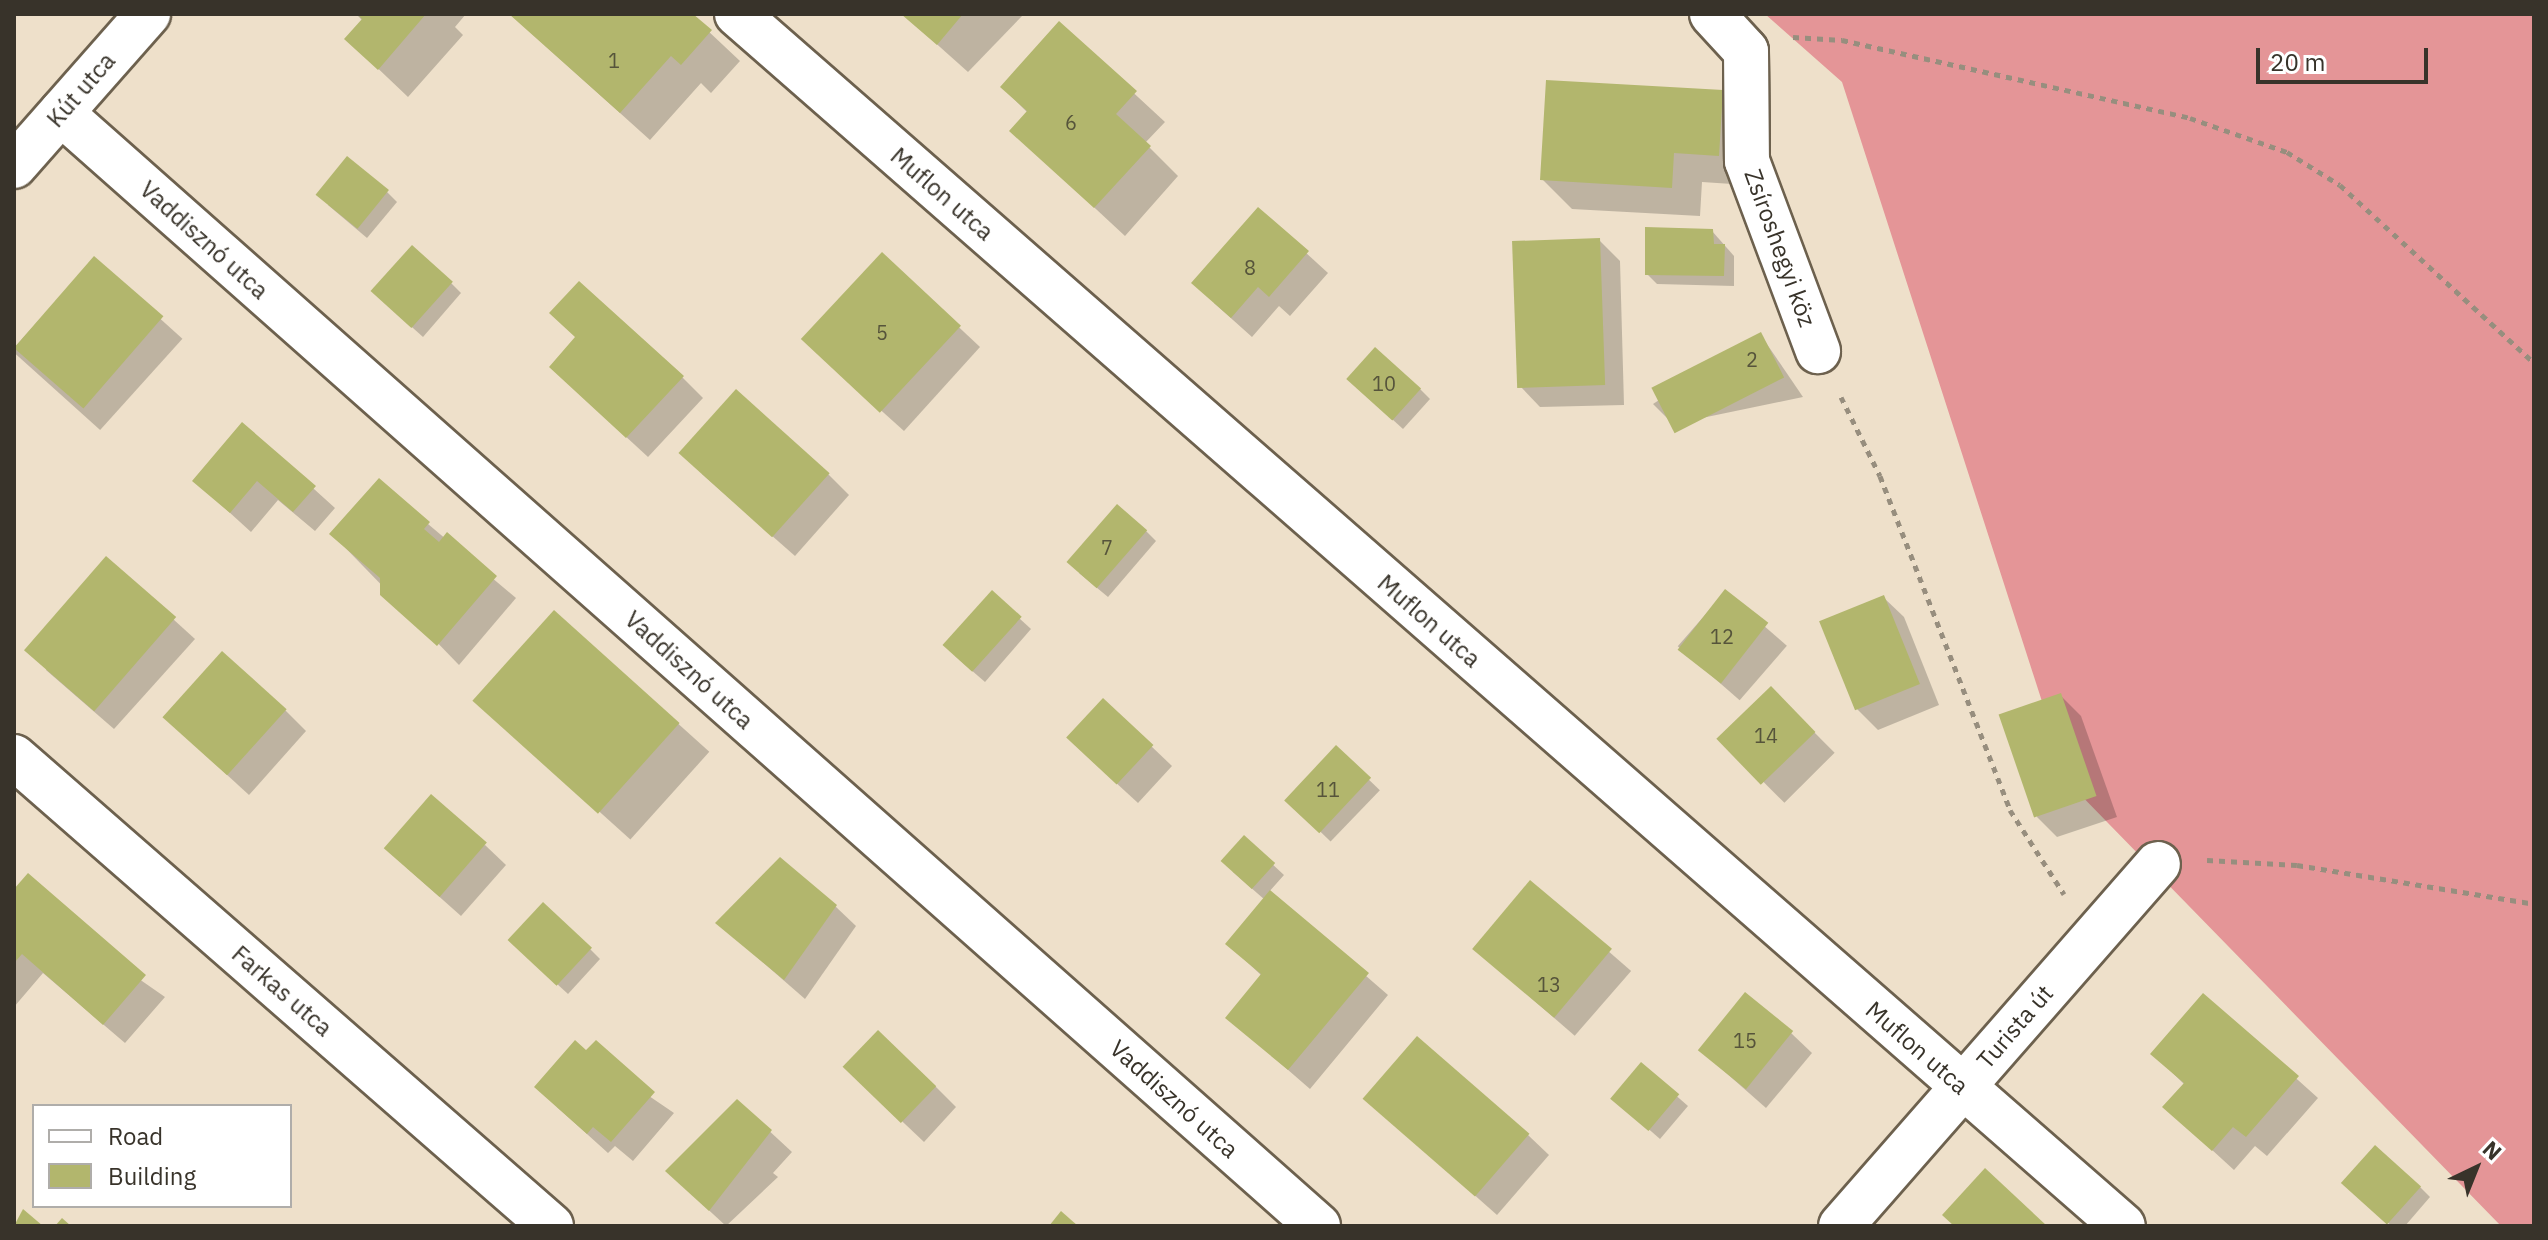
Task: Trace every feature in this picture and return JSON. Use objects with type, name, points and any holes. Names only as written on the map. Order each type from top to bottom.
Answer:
[{"type":"street","name":"Kút utca","points":[[14,166],[148,14]]},
{"type":"street","name":"Muflon utca","points":[[737,14],[2123,1226]]},
{"type":"street","name":"Zsíroshegyi köz","points":[[1727,27],[1747,161],[1818,351]]},
{"type":"street","name":"Vaddisznó utca","points":[[61,113],[1318,1226]]},
{"type":"street","name":"Farkas utca","points":[[14,757],[551,1226]]},
{"type":"street","name":"Turista út","points":[[1841,1226],[2158,864]]},
{"type":"path","points":[[1727,27],[1832,38],[2250,136],[2340,185],[2534,363]]},
{"type":"path","points":[[1818,351],[1880,476],[2010,810],[2092,939]]},
{"type":"path","points":[[2158,864],[2231,858],[2297,865],[2534,904]]},
{"type":"shaded area","points":[[1765,14],[2534,14],[2534,1226],[2501,1226],[2068,782],[1842,82]]},
{"type":"building","points":[[357,14],[426,14],[378,70],[344,39],[362,19]]},
{"type":"building","points":[[509,14],[693,14],[712,30],[681,65],[671,56],[620,113]]},
{"type":"building","points":[[901,14],[963,14],[937,45]]},
{"type":"building","points":[[1059,21],[1137,91],[1116,114],[1151,146],[1094,208],[1009,131],[1027,111],[1000,87]]},
{"type":"building","points":[[1546,80],[1723,90],[1719,156],[1674,153],[1672,188],[1540,180]]},
{"type":"building","points":[[347,156],[389,190],[357,229],[316,195]]},
{"type":"building","points":[[1258,207],[1309,251],[1269,297],[1258,287],[1231,318],[1191,283]]},
{"type":"building","points":[[1645,227],[1713,229],[1714,244],[1725,244],[1724,276],[1645,275]]},
{"type":"building","points":[[1600,238],[1605,385],[1517,388],[1512,241]]},
{"type":"building","points":[[412,245],[453,282],[411,328],[371,291]]},
{"type":"building","points":[[882,252],[961,326],[880,413],[801,339]]},
{"type":"building","points":[[94,256],[163,316],[83,408],[14,348]]},
{"type":"building","points":[[579,281],[684,376],[626,438],[549,367],[575,337],[549,313]]},
{"type":"building","points":[[1761,332],[1784,377],[1675,433],[1651,388]]},
{"type":"building","points":[[1375,347],[1421,388],[1392,420],[1346,379]]},
{"type":"building","points":[[736,389],[830,473],[772,537],[678,453]]},
{"type":"building","points":[[242,422],[316,486],[293,512],[257,481],[230,513],[192,481]]},
{"type":"building","points":[[379,478],[430,522],[424,529],[439,542],[447,532],[497,576],[437,646],[380,595],[380,578],[329,534]]},
{"type":"building","points":[[1117,504],[1147,530],[1097,588],[1066,562]]},
{"type":"building","points":[[106,556],[176,617],[94,711],[24,650]]},
{"type":"building","points":[[1725,589],[1768,623],[1721,684],[1678,650]]},
{"type":"building","points":[[992,590],[1022,617],[972,672],[942,645]]},
{"type":"building","points":[[1884,595],[1920,684],[1855,710],[1819,621]]},
{"type":"building","points":[[554,610],[680,723],[598,814],[472,701]]},
{"type":"building","points":[[222,651],[287,709],[227,775],[162,717]]},
{"type":"building","points":[[1771,686],[1815,732],[1761,785],[1716,739]]},
{"type":"building","points":[[2061,693],[2096,796],[2034,818],[1999,714]]},
{"type":"building","points":[[1103,698],[1153,745],[1117,785],[1066,737]]},
{"type":"building","points":[[1336,745],[1371,778],[1319,833],[1284,801]]},
{"type":"building","points":[[431,794],[487,843],[440,897],[384,848]]},
{"type":"building","points":[[1244,835],[1275,863],[1252,889],[1221,861]]},
{"type":"building","points":[[780,857],[837,905],[784,980],[715,923]]},
{"type":"building","points":[[28,873],[146,975],[103,1025],[22,954],[14,963],[14,889]]},
{"type":"building","points":[[1530,880],[1612,949],[1554,1018],[1472,949]]},
{"type":"building","points":[[1270,890],[1369,973],[1288,1070],[1225,1018],[1261,974],[1225,944]]},
{"type":"building","points":[[543,902],[592,948],[557,986],[508,940]]},
{"type":"building","points":[[1745,992],[1793,1031],[1746,1089],[1698,1050]]},
{"type":"building","points":[[2203,993],[2299,1076],[2246,1137],[2233,1127],[2212,1151],[2162,1107],[2184,1083],[2150,1054]]},
{"type":"building","points":[[878,1030],[936,1086],[901,1123],[843,1067]]},
{"type":"building","points":[[1417,1036],[1529,1134],[1475,1196],[1363,1099]]},
{"type":"building","points":[[575,1040],[586,1050],[596,1040],[655,1092],[611,1142],[593,1127],[587,1134],[534,1087]]},
{"type":"building","points":[[1641,1062],[1679,1094],[1648,1131],[1610,1099]]},
{"type":"building","points":[[737,1099],[772,1130],[709,1211],[665,1171]]},
{"type":"building","points":[[2375,1145],[2421,1186],[2387,1224],[2341,1183]]},
{"type":"building","points":[[1985,1168],[2047,1226],[1954,1226],[1942,1215]]},
{"type":"building","points":[[23,1209],[43,1226],[14,1226]]},
{"type":"building","points":[[1061,1211],[1078,1226],[1049,1226]]},
{"type":"building","points":[[62,1218],[71,1226],[55,1226]]}]
